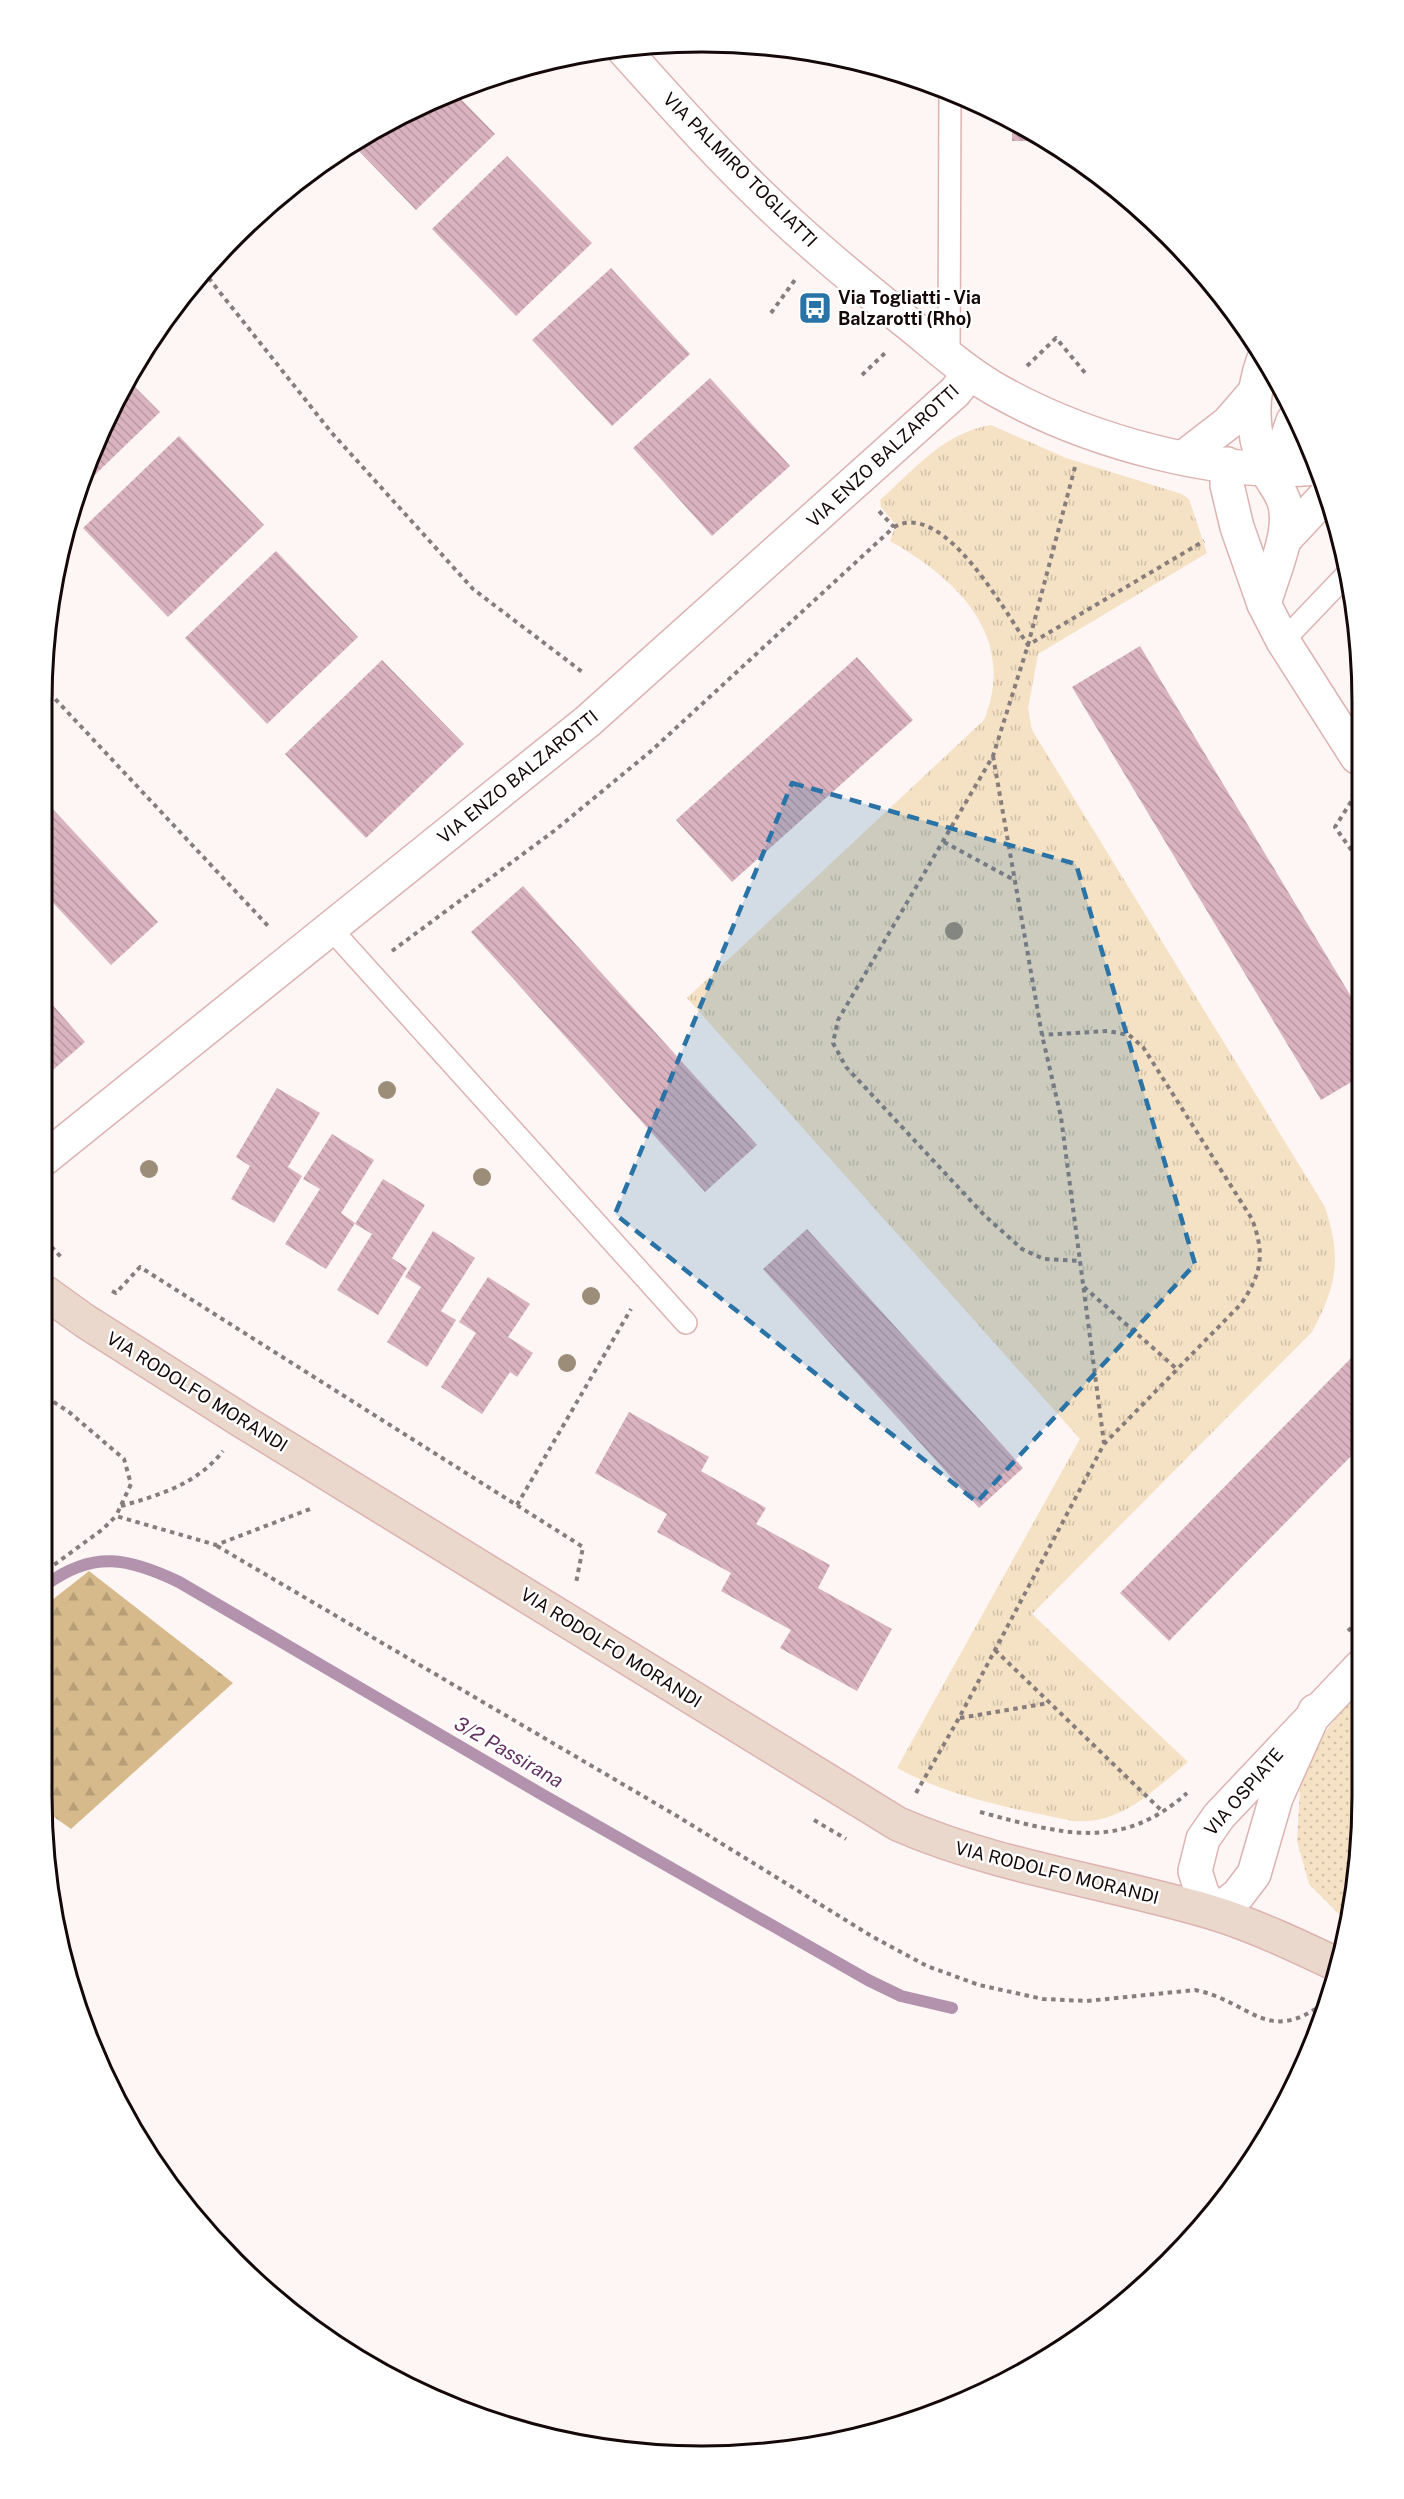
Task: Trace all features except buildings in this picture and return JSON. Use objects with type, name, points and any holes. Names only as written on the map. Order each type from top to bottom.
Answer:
[{"type":"street","name":"VIA PALMIRO TOGLIATTI","points":[[630,57],[764,199],[844,271],[959,364],[1001,393],[1042,414],[1093,434],[1184,457],[1267,471],[1308,469]]},
{"type":"street","name":"VIA ENZO BALZAROTTI","points":[[52,1152],[297,957],[614,697],[834,503],[955,392],[959,364]]},
{"type":"street","points":[[1260,371],[1254,393],[1252,414],[1267,471],[1278,486],[1286,507],[1285,539],[1264,604]]},
{"type":"street","points":[[1184,457],[1228,423],[1254,393]]},
{"type":"street","points":[[1267,471],[1283,450],[1291,428]]},
{"type":"street","points":[[1227,464],[1227,485],[1236,527],[1264,604],[1352,772]]},
{"type":"street","points":[[1285,539],[1320,502]]},
{"type":"street","name":"VIA RODOLFO MORANDI","points":[[52,1297],[85,1321],[244,1422],[898,1824],[942,1843],[1039,1871],[1215,1913]]},
{"type":"street","name":"VIA OSPIATE","points":[[1316,1711],[1276,1798],[1254,1874],[1238,1895],[1215,1913],[1202,1893],[1195,1871],[1203,1839],[1222,1813],[1316,1711],[1352,1674]]},
{"type":"street","points":[[1215,1913],[1330,1962]]},
{"type":"lane","points":[[950,102],[959,364]]},
{"type":"lane","points":[[1283,641],[1340,581]]},
{"type":"lane","points":[[331,929],[686,1323]]},
{"type":"path","points":[[210,279],[331,432],[473,589],[614,697]]},
{"type":"path","points":[[771,313],[789,288]]},
{"type":"path","points":[[1022,371],[1056,338],[1086,374]]},
{"type":"path","points":[[1078,456],[1028,645],[993,756],[838,1020],[833,1043],[846,1067],[985,1216],[1022,1249],[1044,1259],[1079,1261]]},
{"type":"path","points":[[869,501],[894,527]]},
{"type":"path","points":[[367,970],[554,831],[651,751],[894,527],[911,521],[927,526],[957,546],[1028,645]]},
{"type":"path","points":[[1028,645],[1208,538],[1210,547]]},
{"type":"path","points":[[52,695],[297,957]]},
{"type":"path","points":[[993,756],[1042,1035],[1061,1117],[1104,1444]]},
{"type":"path","points":[[1352,800],[1335,827],[1352,851]]},
{"type":"path","points":[[944,842],[1015,880]]},
{"type":"path","points":[[918,1789],[959,1718],[1104,1444],[1241,1304],[1254,1285],[1260,1264],[1260,1242],[1252,1219],[1143,1047],[1129,1035],[1108,1031],[1042,1035]]},
{"type":"path","points":[[52,1250],[66,1261]]},
{"type":"path","points":[[106,1287],[116,1293],[140,1267],[583,1547],[576,1583],[585,1589]]},
{"type":"path","points":[[1084,1287],[1178,1370]]},
{"type":"path","points":[[517,1505],[633,1305]]},
{"type":"path","points":[[52,1401],[69,1412],[124,1459],[130,1484],[116,1516],[103,1529],[52,1566]]},
{"type":"path","points":[[121,1506],[164,1493],[190,1480],[209,1468],[227,1445]]},
{"type":"path","points":[[216,1545],[309,1508],[318,1514]]},
{"type":"path","points":[[116,1516],[216,1545],[927,1966],[979,1985],[1043,1999],[1087,2001],[1195,1990],[1211,1993],[1264,2020],[1285,2024],[1317,2007]]},
{"type":"path","points":[[995,1650],[1163,1812]]},
{"type":"path","points":[[959,1718],[1049,1703]]},
{"type":"path","points":[[910,1786],[928,1793]]},
{"type":"path","points":[[978,1811],[1067,1832],[1100,1834],[1139,1824],[1163,1812],[1194,1786],[1222,1813]]},
{"type":"path","points":[[813,1819],[852,1842]]},
{"type":"highlighted area","points":[[792,783],[1076,864],[1195,1264],[977,1502],[615,1214]]},
{"type":"green space","points":[[991,425],[1066,458],[1182,494],[1189,499],[1207,553],[1038,654],[1028,709],[1032,730],[1325,1207],[1334,1241],[1332,1285],[1312,1332],[1032,1614],[1188,1762],[1135,1804],[1107,1818],[1091,1821],[1073,1821],[961,1795],[897,1768],[1080,1439],[687,998],[984,720],[992,690],[993,662],[987,636],[975,613],[958,592],[938,573],[890,541],[896,525],[881,507],[880,500],[944,444],[974,429]]},
{"type":"green space","points":[[89,1571],[233,1683],[71,1829],[53,1816],[52,1600]]},
{"type":"green space","points":[[1352,1700],[1350,1839],[1340,1915],[1309,1884],[1297,1841],[1300,1789],[1316,1743]]},
{"type":"waterway","name":"3/2 Passirana","points":[[52,1581],[80,1566],[112,1561],[144,1567],[179,1582],[543,1795],[868,1980],[901,1996],[952,2008]]},
{"type":"place","name":"Via Togliatti - Via Balzarotti (Rho)","points":[[815,308]]}]
